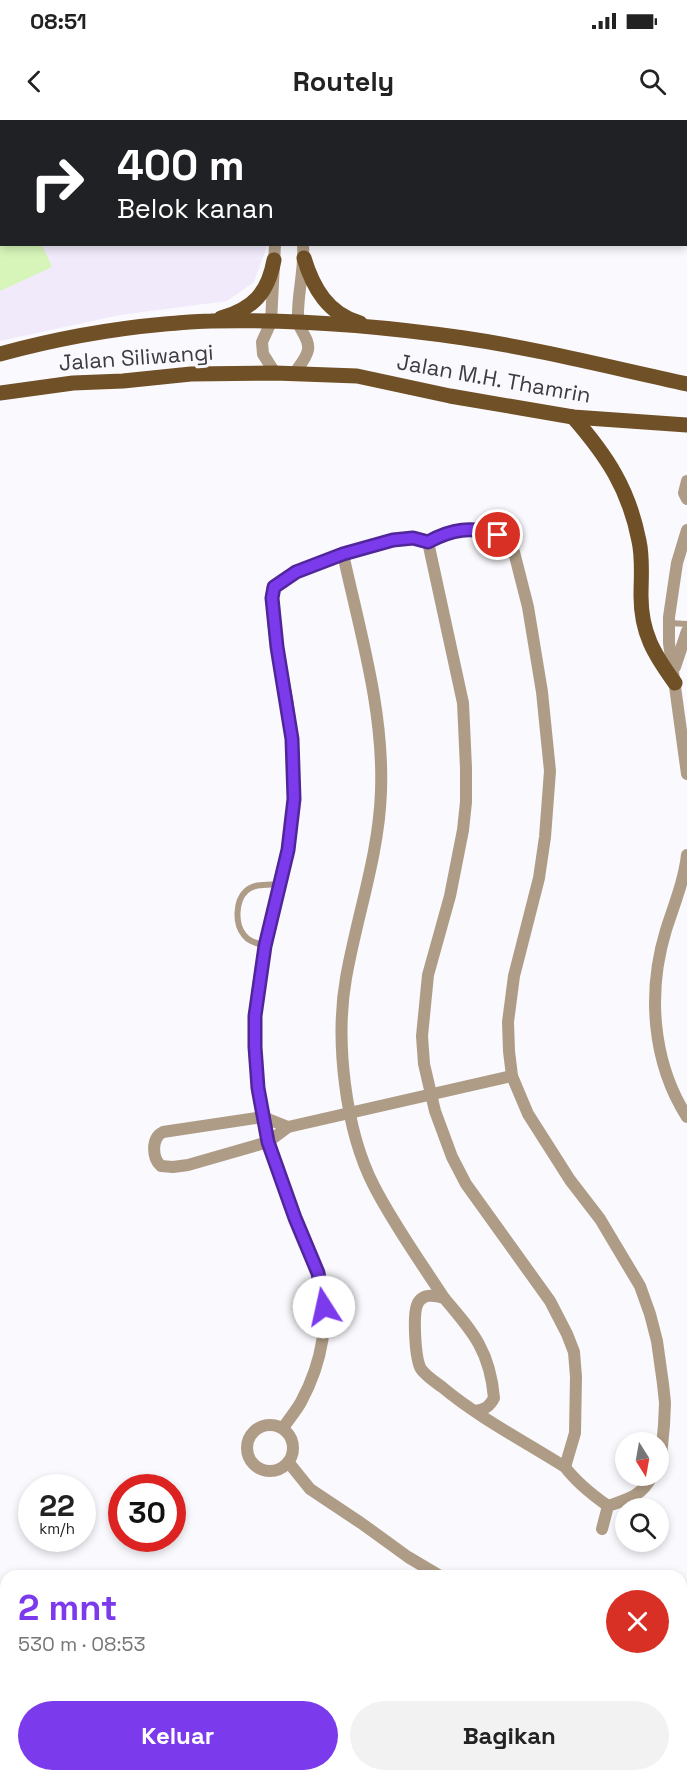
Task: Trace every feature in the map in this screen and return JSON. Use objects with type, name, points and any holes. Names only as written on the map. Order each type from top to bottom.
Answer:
[{"type":"main road","points":[[304,251],[310,279],[321,297],[337,312],[356,322],[377,327]]},
{"type":"main road","points":[[209,321],[235,314],[258,298],[272,274],[274,261]]},
{"type":"main road","name":"Jalan Siliwangi","points":[[0,354],[91,333],[209,321],[271,322]]},
{"type":"main road","points":[[271,322],[298,322]]},
{"type":"main road","name":"Jalan M.H. Thamrin","points":[[298,322],[377,327],[498,344],[687,384]]},
{"type":"main road","name":"Jalan Siliwangi","points":[[0,393],[73,383],[123,381],[191,374],[276,374]]},
{"type":"main road","points":[[276,374],[294,374]]},
{"type":"main road","name":"Jalan M.H. Thamrin","points":[[294,374],[357,376],[450,396],[573,417],[687,425]]},
{"type":"main road","points":[[573,417],[605,457],[622,487],[633,515],[640,543],[643,623],[650,645],[674,677]]},
{"type":"street","points":[[275,246],[271,322],[262,342],[263,354],[276,374]]},
{"type":"street","points":[[294,374],[304,360],[308,348],[306,336],[298,322],[304,251]]},
{"type":"street","points":[[687,481],[684,493],[687,499]]},
{"type":"street","points":[[283,1428],[300,1404],[312,1378],[321,1351],[325,1320],[323,1293],[318,1273],[295,1218],[268,1142],[258,1088],[255,1047],[255,1016],[265,946],[292,828],[294,799],[294,763],[277,647],[272,598],[274,587],[296,572],[343,554],[393,540],[413,538],[428,542],[443,534],[461,530],[482,530],[504,538],[514,552],[528,608],[542,693],[550,771],[539,878],[514,976],[508,1022],[512,1076],[528,1114],[570,1179],[600,1219],[639,1286],[657,1341],[665,1403],[663,1432]]},
{"type":"street","points":[[687,530],[683,555],[676,564],[669,643],[687,774]]},
{"type":"street","points":[[428,542],[463,703],[466,802],[450,896],[428,975],[422,1036],[424,1064],[430,1095],[452,1157],[466,1184],[550,1301],[574,1352],[575,1433],[565,1467]]},
{"type":"street","points":[[343,554],[376,704],[382,759],[379,817],[371,867],[345,980],[341,1042],[346,1091],[364,1162],[373,1185],[444,1298],[474,1335],[485,1355],[494,1398],[488,1407],[475,1411]]},
{"type":"street","points":[[674,677],[687,631]]},
{"type":"street","points":[[687,855],[677,900],[666,931],[654,998],[656,1029],[661,1053],[679,1104],[687,1117]]},
{"type":"street","points":[[288,1127],[263,1117],[163,1132],[156,1137],[155,1156],[159,1165],[173,1167],[188,1164],[268,1142],[288,1127],[512,1076]]},
{"type":"street","points":[[444,1298],[429,1295],[418,1303],[416,1344],[421,1368],[447,1392],[565,1467],[587,1491],[608,1506]]},
{"type":"street","points":[[270,1424],[288,1432],[294,1444],[289,1463],[278,1470],[264,1471],[253,1464],[247,1452],[249,1439],[257,1429],[270,1424]]},
{"type":"street","points":[[289,1463],[310,1489],[430,1570]]},
{"type":"street","points":[[608,1506],[632,1497],[647,1486]]},
{"type":"street","points":[[602,1529],[608,1506]]},
{"type":"lane","points":[[669,623],[687,624]]},
{"type":"lane","points":[[265,946],[250,941],[242,934],[237,923],[239,904],[246,891],[260,885],[279,884]]},
{"type":"shaded area","points":[[0,246],[266,246],[254,282],[227,301],[120,315],[0,341]]},
{"type":"green space","points":[[0,246],[42,246],[52,267],[0,291]]},
{"type":"route","points":[[324,1307],[318,1273],[295,1218],[268,1142],[258,1088],[255,1047],[255,1016],[265,946],[288,850],[294,799],[292,739],[277,647],[272,598],[274,587],[296,572],[325,560],[393,540],[413,538],[428,542],[443,534],[461,530],[482,530],[498,535]]}]
